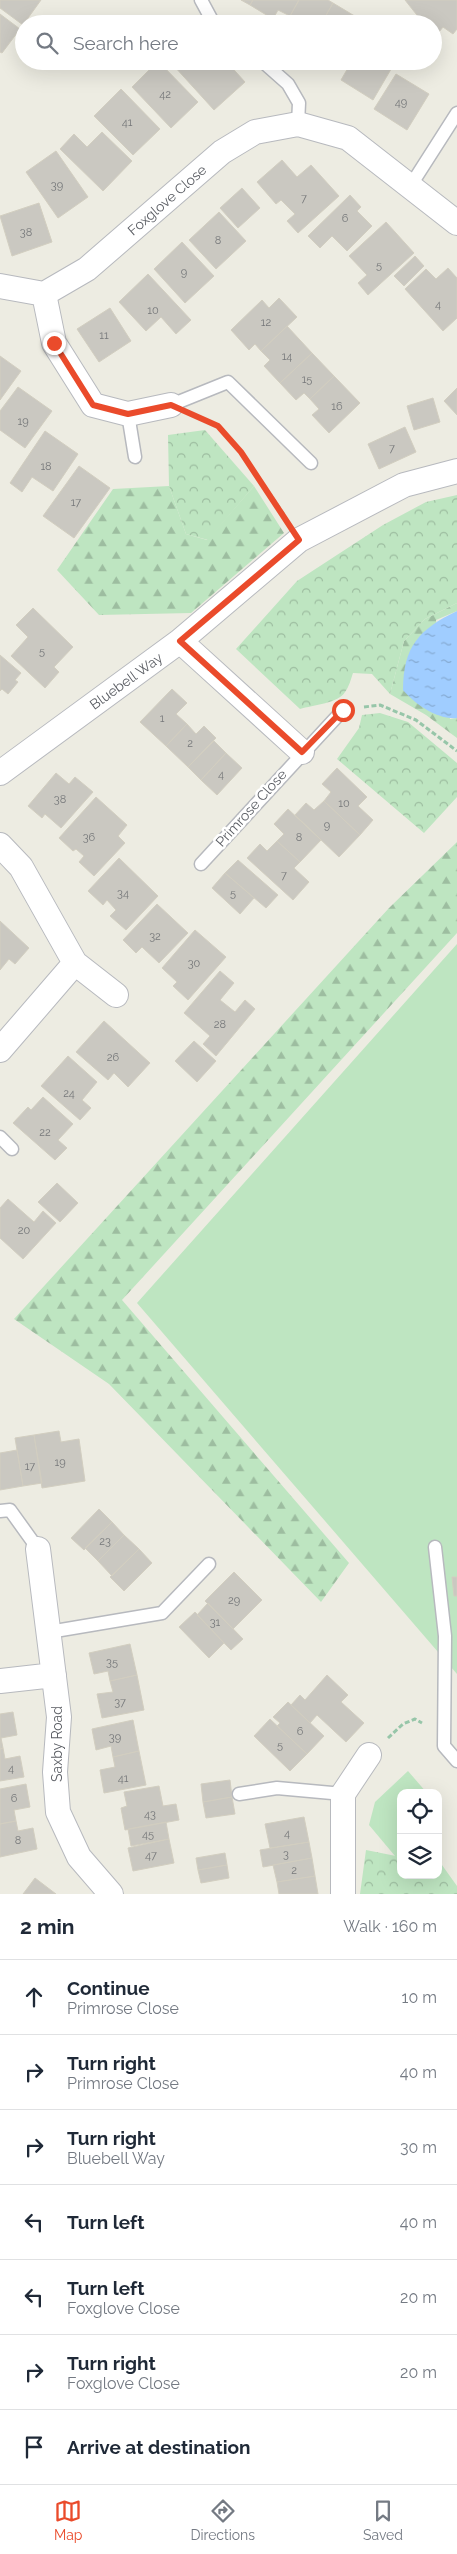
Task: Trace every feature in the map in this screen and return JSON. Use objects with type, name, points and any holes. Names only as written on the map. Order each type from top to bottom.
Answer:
[{"type":"street","name":"Foxglove Close","points":[[44,294],[87,269],[222,152],[255,132],[298,124],[348,138],[411,185],[457,223]]},
{"type":"street","points":[[0,286],[44,294],[54,343],[93,405],[128,414],[171,405]]},
{"type":"street","name":"Bluebell Way","points":[[0,773],[180,641],[299,540],[404,485],[457,471]]},
{"type":"street","points":[[180,641],[302,752]]},
{"type":"street","points":[[0,845],[21,867],[74,963],[116,995]]},
{"type":"street","points":[[0,1050],[74,963]]},
{"type":"street","name":"Saxby Road","points":[[38,1549],[59,1717],[55,1772],[58,1812],[79,1857],[111,1894]]},
{"type":"street","points":[[0,1681],[54,1675]]},
{"type":"street","points":[[343,1894],[344,1794],[369,1755]]},
{"type":"lane","points":[[201,0],[209,15]]},
{"type":"lane","points":[[272,70],[288,84],[299,103],[298,124]]},
{"type":"lane","points":[[411,185],[457,113]]},
{"type":"lane","points":[[171,405],[228,382],[311,463]]},
{"type":"lane","points":[[128,414],[135,457]]},
{"type":"lane","name":"Primrose Close","points":[[201,864],[302,752],[343,710]]},
{"type":"lane","points":[[0,1137],[12,1149]]},
{"type":"lane","points":[[0,1512],[10,1510],[38,1549]]},
{"type":"lane","points":[[435,1547],[445,1636],[444,1746],[457,1761]]},
{"type":"lane","points":[[49,1632],[162,1613],[208,1564]]},
{"type":"lane","points":[[239,1794],[277,1788],[344,1794]]},
{"type":"path","points":[[171,405],[218,426],[241,452],[299,540]]},
{"type":"path","points":[[343,710],[380,705],[416,720],[457,751]]},
{"type":"path","points":[[369,1755],[403,1724],[415,1719],[443,1733]]},
{"type":"green space","points":[[205,430],[254,486],[208,540],[186,534],[169,486],[168,435]]},
{"type":"green space","points":[[169,486],[186,534],[207,540],[254,486],[284,533],[191,613],[99,615],[57,570],[113,489]]},
{"type":"green space","points":[[457,495],[457,603],[425,619],[404,641],[390,694],[372,674],[353,673],[348,688],[342,696],[332,701],[300,709],[236,649],[297,581],[383,525],[426,502]]},
{"type":"green space","points":[[457,603],[457,611],[436,620],[450,719],[457,718],[457,738],[426,715],[390,694],[404,641],[425,619]]},
{"type":"green space","points":[[380,713],[408,722],[457,763],[457,797],[424,833],[337,759],[359,728],[362,715]]},
{"type":"green space","points":[[457,842],[457,933],[122,1300],[349,1563],[321,1602],[109,1384],[14,1319],[389,908]]},
{"type":"green space","points":[[457,944],[457,1674],[137,1303]]},
{"type":"green space","points":[[408,1771],[424,1789],[397,1789],[397,1856],[369,1825],[375,1802]]},
{"type":"green space","points":[[366,1850],[397,1856],[397,1879],[442,1879],[442,1865],[457,1886],[457,1894],[360,1894]]},
{"type":"water","points":[[457,611],[457,718],[449,718],[434,714],[420,706],[408,695],[403,690],[404,675],[406,662],[416,641],[433,625]]},
{"type":"building","points":[[0,0],[41,0],[30,15],[15,15],[15,19],[0,8]]},
{"type":"building","points":[[241,0],[253,0],[250,5]]},
{"type":"building","points":[[253,0],[299,0],[291,15],[278,10],[275,15],[266,15],[250,5]]},
{"type":"building","points":[[299,0],[328,0],[333,3],[326,15],[291,15]]},
{"type":"building","points":[[405,0],[457,0],[457,29],[453,34],[443,27],[442,28],[442,15],[417,15]]},
{"type":"building","points":[[333,3],[353,15],[326,15]]},
{"type":"building","points":[[0,14],[15,25],[15,36],[2,53],[0,52]]},
{"type":"building","points":[[149,70],[167,70],[198,102],[171,128],[132,87]]},
{"type":"building","points":[[178,70],[234,70],[245,82],[214,110]]},
{"type":"building","points":[[347,70],[390,70],[373,100],[341,80]]},
{"type":"building","points":[[396,74],[429,94],[407,130],[374,109]]},
{"type":"building","points":[[121,89],[160,129],[133,155],[94,116]]},
{"type":"building","points":[[102,132],[132,161],[103,191],[60,149],[74,134],[87,147]]},
{"type":"building","points":[[56,151],[88,197],[58,218],[26,172]]},
{"type":"building","points":[[282,160],[297,177],[311,165],[339,196],[298,233],[287,221],[295,214],[281,200],[276,204],[257,182]]},
{"type":"building","points":[[242,188],[260,208],[238,228],[220,208]]},
{"type":"building","points":[[350,195],[361,207],[357,211],[372,226],[347,251],[332,236],[320,248],[308,236]]},
{"type":"building","points":[[39,203],[52,242],[12,256],[0,216]]},
{"type":"building","points":[[219,212],[246,241],[216,269],[189,240]]},
{"type":"building","points":[[386,222],[414,253],[368,295],[358,283],[367,275],[349,256]]},
{"type":"building","points":[[182,242],[214,276],[185,303],[154,269]]},
{"type":"building","points":[[415,256],[424,266],[404,286],[394,276]]},
{"type":"building","points":[[448,268],[457,278],[457,318],[443,331],[405,289],[426,269],[436,279]]},
{"type":"building","points":[[148,274],[191,320],[176,334],[161,317],[146,331],[119,302]]},
{"type":"building","points":[[279,298],[297,317],[261,351],[255,344],[249,350],[231,330],[262,300],[269,308]]},
{"type":"building","points":[[110,308],[131,341],[99,362],[77,329]]},
{"type":"building","points":[[287,326],[312,353],[280,383],[264,366],[270,360],[261,351]]},
{"type":"building","points":[[312,353],[334,376],[310,399],[304,393],[296,400],[280,383]]},
{"type":"building","points":[[0,356],[21,371],[0,400]]},
{"type":"building","points":[[334,376],[360,403],[329,433],[312,415],[319,409],[310,399]]},
{"type":"building","points":[[18,387],[52,411],[25,448],[0,430],[0,411]]},
{"type":"building","points":[[457,388],[457,415],[444,401]]},
{"type":"building","points":[[433,398],[440,422],[414,430],[407,406]]},
{"type":"building","points":[[405,427],[416,452],[379,469],[368,444]]},
{"type":"building","points":[[45,431],[78,454],[53,491],[32,477],[22,492],[10,483]]},
{"type":"building","points":[[79,466],[110,488],[74,538],[43,516]]},
{"type":"building","points":[[33,608],[73,647],[54,667],[59,672],[45,688],[11,656],[28,637],[16,625]]},
{"type":"building","points":[[0,655],[21,673],[15,680],[18,682],[8,694],[2,689],[0,691]]},
{"type":"building","points":[[172,689],[187,703],[176,714],[187,724],[166,746],[140,722]]},
{"type":"building","points":[[187,724],[196,734],[204,726],[216,738],[188,767],[166,746]]},
{"type":"building","points":[[214,741],[226,753],[201,780],[188,767]]},
{"type":"building","points":[[226,753],[242,768],[217,795],[201,780]]},
{"type":"building","points":[[337,768],[367,797],[358,806],[373,820],[360,835],[324,801],[331,792],[322,784]]},
{"type":"building","points":[[56,773],[69,784],[75,777],[93,792],[61,828],[45,814],[42,818],[28,806]]},
{"type":"building","points":[[96,797],[127,825],[118,836],[125,843],[94,876],[79,862],[84,856],[76,849],[73,851],[59,838]]},
{"type":"building","points":[[324,801],[360,835],[339,857],[295,815],[306,803],[314,810]]},
{"type":"building","points":[[288,809],[321,840],[300,862],[277,841],[284,834],[274,824]]},
{"type":"building","points":[[277,841],[300,862],[294,868],[309,882],[293,900],[247,858],[260,844],[267,851]]},
{"type":"building","points":[[119,858],[158,896],[126,930],[110,916],[116,910],[107,900],[103,905],[88,891]]},
{"type":"building","points":[[238,860],[278,895],[266,908],[225,873]]},
{"type":"building","points":[[225,873],[254,898],[240,914],[212,888]]},
{"type":"building","points":[[157,904],[188,933],[159,963],[142,947],[136,953],[123,940]]},
{"type":"building","points":[[0,921],[29,948],[15,964],[9,959],[0,970]]},
{"type":"building","points":[[195,930],[226,957],[188,1000],[173,986],[177,982],[162,968]]},
{"type":"building","points":[[220,971],[234,983],[220,1000],[235,1012],[245,1000],[255,1009],[216,1056],[203,1044],[210,1036],[184,1013]]},
{"type":"building","points":[[104,1021],[150,1063],[128,1087],[114,1073],[108,1080],[76,1052]]},
{"type":"building","points":[[194,1041],[216,1061],[197,1082],[175,1061]]},
{"type":"building","points":[[68,1056],[97,1082],[82,1100],[91,1108],[80,1120],[41,1086]]},
{"type":"building","points":[[43,1097],[73,1124],[58,1140],[67,1148],[55,1160],[13,1123],[28,1107],[31,1110]]},
{"type":"building","points":[[57,1183],[78,1203],[60,1222],[38,1202]]},
{"type":"building","points":[[8,1199],[34,1222],[43,1211],[56,1223],[23,1259],[0,1238],[0,1208]]},
{"type":"building","points":[[59,1431],[61,1442],[79,1439],[85,1481],[42,1488],[34,1435]]},
{"type":"building","points":[[34,1435],[42,1483],[23,1486],[15,1438]]},
{"type":"building","points":[[17,1450],[23,1486],[0,1490],[0,1453]]},
{"type":"building","points":[[99,1509],[112,1522],[84,1550],[71,1538]]},
{"type":"building","points":[[112,1522],[124,1535],[98,1561],[85,1548]]},
{"type":"building","points":[[124,1535],[139,1549],[112,1576],[98,1561]]},
{"type":"building","points":[[139,1549],[152,1563],[124,1591],[110,1577]]},
{"type":"building","points":[[234,1572],[262,1600],[233,1629],[205,1601]]},
{"type":"building","points":[[452,1577],[457,1577],[457,1596],[454,1596]]},
{"type":"building","points":[[208,1603],[243,1639],[231,1650],[197,1615]]},
{"type":"building","points":[[195,1612],[224,1643],[209,1658],[179,1627]]},
{"type":"building","points":[[130,1644],[137,1675],[110,1681],[108,1671],[94,1674],[89,1653]]},
{"type":"building","points":[[137,1675],[144,1710],[102,1718],[97,1694],[113,1692],[110,1681]]},
{"type":"building","points":[[327,1675],[348,1695],[341,1702],[364,1723],[346,1742],[317,1715],[310,1723],[291,1705],[300,1695],[305,1700]]},
{"type":"building","points":[[288,1702],[324,1736],[307,1754],[277,1726],[280,1723],[273,1717]]},
{"type":"building","points":[[13,1712],[17,1735],[1,1738],[3,1748],[0,1749],[0,1714]]},
{"type":"building","points":[[270,1719],[307,1754],[290,1771],[254,1736]]},
{"type":"building","points":[[133,1720],[139,1751],[113,1757],[111,1746],[96,1750],[92,1729]]},
{"type":"building","points":[[3,1748],[5,1759],[20,1756],[24,1777],[0,1781],[0,1749]]},
{"type":"building","points":[[139,1751],[146,1785],[104,1793],[100,1770],[115,1767],[113,1757]]},
{"type":"building","points":[[230,1780],[232,1797],[203,1802],[201,1784]]},
{"type":"building","points":[[26,1784],[30,1807],[14,1810],[16,1821],[0,1824],[0,1789]]},
{"type":"building","points":[[159,1786],[163,1806],[176,1804],[179,1820],[125,1830],[121,1808],[127,1806],[124,1792]]},
{"type":"building","points":[[232,1797],[235,1814],[206,1818],[203,1802]]},
{"type":"building","points":[[304,1817],[309,1842],[270,1848],[265,1824]]},
{"type":"building","points":[[16,1821],[18,1831],[33,1828],[37,1849],[0,1857],[0,1824]]},
{"type":"building","points":[[166,1822],[169,1839],[131,1846],[128,1829]]},
{"type":"building","points":[[169,1839],[174,1863],[133,1871],[128,1848]]},
{"type":"building","points":[[309,1842],[312,1858],[263,1867],[260,1850]]},
{"type":"building","points":[[225,1853],[227,1865],[198,1870],[196,1858]]},
{"type":"building","points":[[312,1858],[315,1876],[277,1882],[273,1865]]},
{"type":"building","points":[[227,1865],[229,1878],[201,1883],[198,1870]]},
{"type":"building","points":[[315,1876],[318,1894],[279,1894],[277,1882]]},
{"type":"building","points":[[35,1878],[56,1894],[23,1894]]},
{"type":"route","points":[[54,343],[93,405],[128,414],[171,405],[218,426],[241,452],[299,540],[180,641],[302,752],[343,710]]}]
